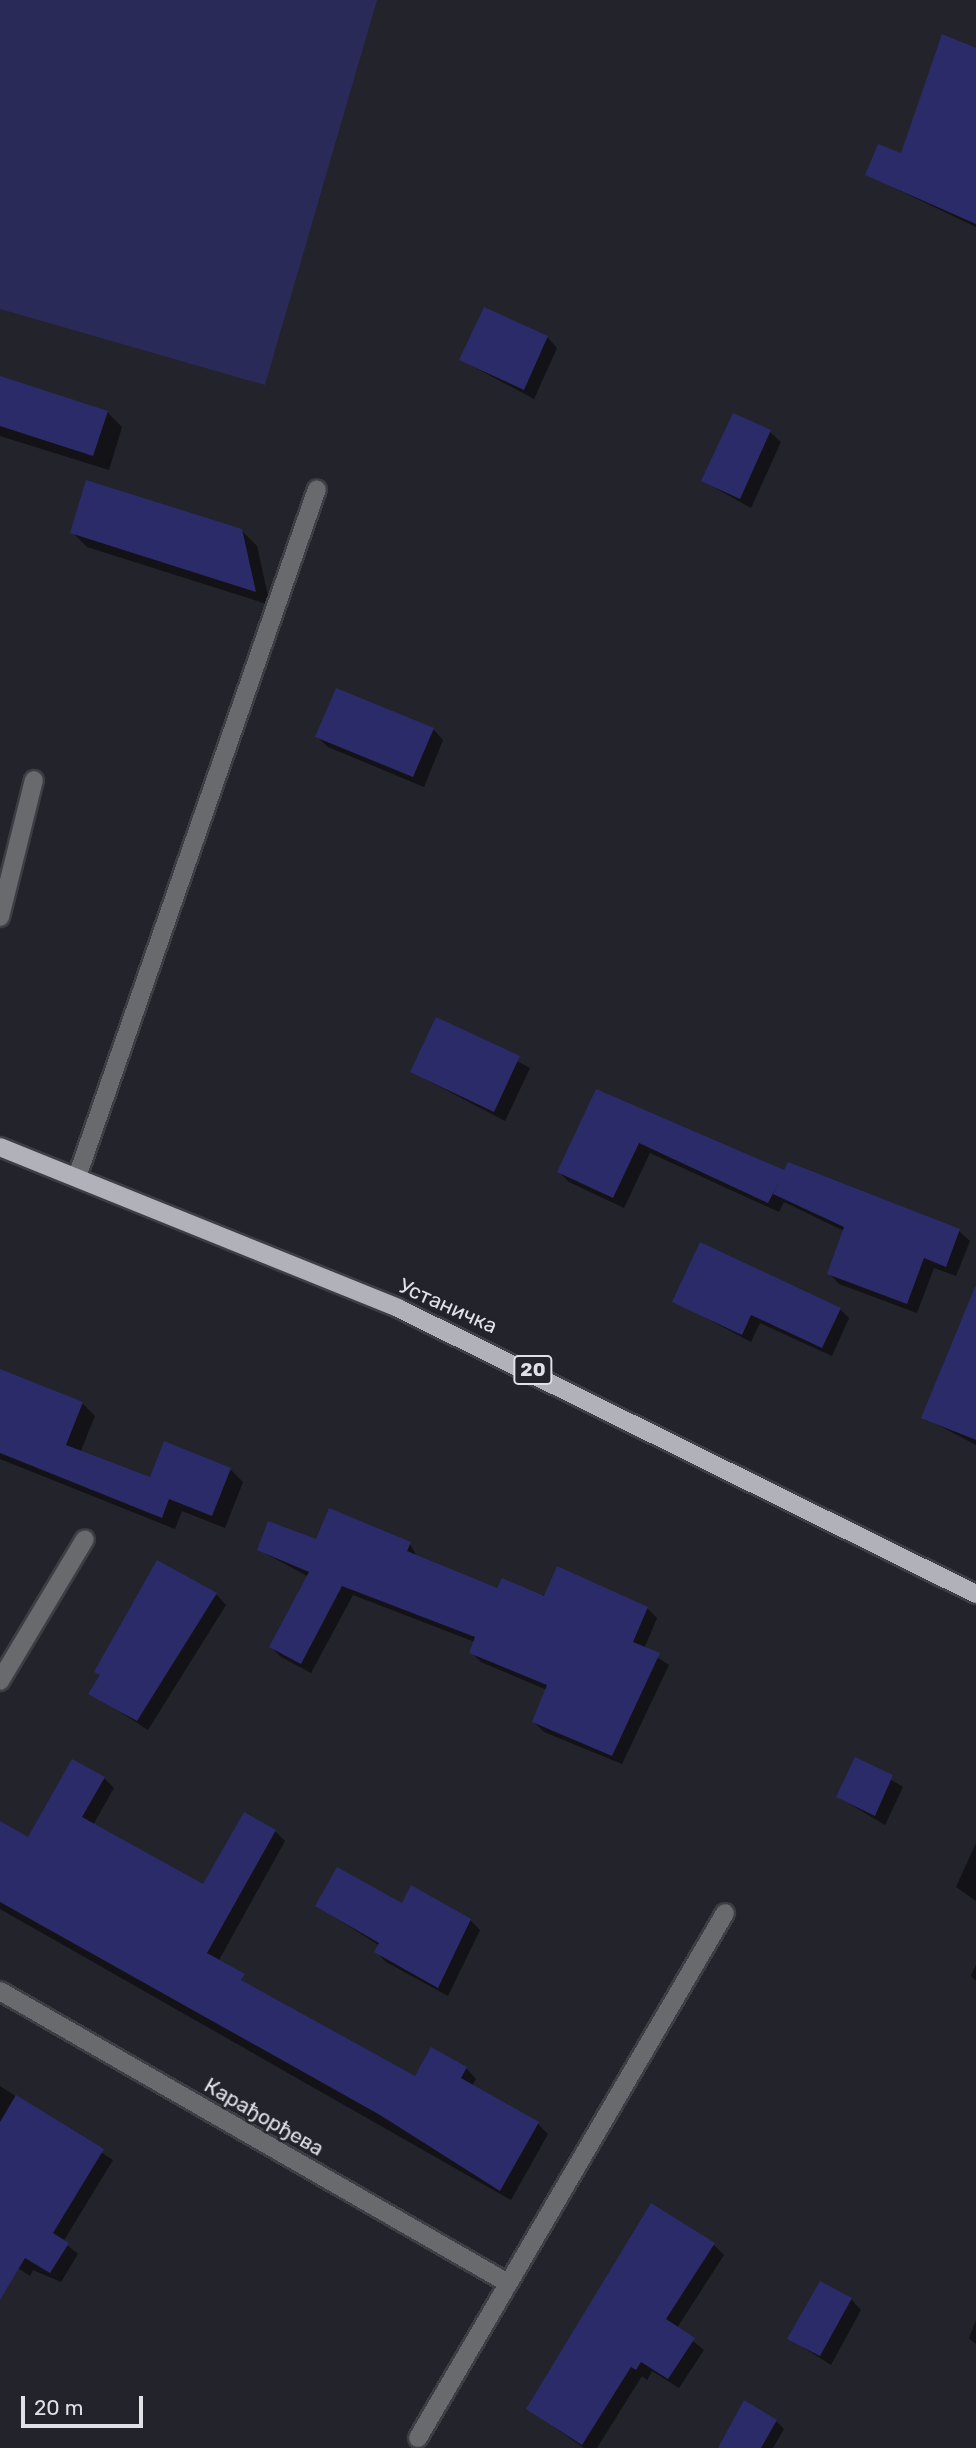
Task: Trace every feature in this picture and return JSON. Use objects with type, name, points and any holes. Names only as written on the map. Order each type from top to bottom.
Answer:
[{"type":"main road","name":"Устаничка","points":[[0,1147],[78,1174],[534,1370],[976,1594]]},
{"type":"street","points":[[78,1174],[317,489]]},
{"type":"street","points":[[0,917],[34,780]]},
{"type":"street","points":[[0,1681],[85,1539]]},
{"type":"street","points":[[418,2438],[506,2282],[725,1913]]},
{"type":"street","name":"Карађорђева","points":[[0,1991],[506,2282]]},
{"type":"shaded area","points":[[0,0],[377,0],[265,385],[0,309]]},
{"type":"building","points":[[942,34],[976,48],[976,224],[865,175],[878,144],[901,153]]},
{"type":"building","points":[[484,307],[548,336],[524,390],[459,360]]},
{"type":"building","points":[[0,376],[108,411],[93,456],[0,426]]},
{"type":"building","points":[[733,413],[771,430],[740,499],[701,481]]},
{"type":"building","points":[[86,480],[242,529],[256,592],[70,533]]},
{"type":"building","points":[[336,688],[434,728],[413,777],[315,737]]},
{"type":"building","points":[[436,1017],[520,1056],[494,1112],[410,1072]]},
{"type":"building","points":[[596,1089],[784,1170],[788,1162],[960,1229],[946,1267],[924,1258],[907,1304],[827,1274],[844,1227],[773,1194],[780,1180],[768,1203],[639,1143],[613,1198],[557,1172]]},
{"type":"building","points":[[700,1242],[841,1308],[822,1348],[751,1315],[742,1335],[672,1302]]},
{"type":"building","points":[[976,1287],[976,1440],[921,1418]]},
{"type":"building","points":[[0,1369],[83,1402],[66,1445],[150,1477],[164,1441],[231,1468],[212,1516],[169,1499],[162,1518],[0,1453]]},
{"type":"building","points":[[329,1508],[411,1542],[407,1551],[497,1588],[502,1578],[544,1596],[557,1566],[648,1607],[633,1642],[660,1653],[612,1756],[532,1722],[547,1685],[469,1653],[475,1637],[342,1586],[301,1664],[269,1647],[309,1572],[257,1550],[268,1521],[316,1539]]},
{"type":"building","points":[[157,1560],[217,1593],[137,1721],[88,1694],[100,1675],[94,1672]]},
{"type":"building","points":[[855,1757],[893,1775],[875,1816],[836,1797]]},
{"type":"building","points":[[72,1759],[105,1777],[82,1817],[203,1884],[244,1812],[276,1830],[207,1953],[245,1974],[241,1980],[415,2076],[431,2047],[467,2067],[461,2078],[539,2122],[500,2191],[380,2115],[0,1902],[0,1821],[28,1837]]},
{"type":"building","points":[[337,1867],[402,1903],[411,1885],[471,1919],[438,1988],[374,1952],[379,1943],[315,1906]]},
{"type":"building","points":[[16,2095],[104,2149],[53,2233],[69,2243],[50,2273],[25,2258],[0,2300],[0,2122]]},
{"type":"building","points":[[651,2203],[715,2243],[666,2319],[695,2338],[668,2379],[641,2362],[636,2370],[631,2367],[582,2445],[526,2409]]},
{"type":"building","points":[[820,2281],[852,2298],[820,2356],[787,2339]]},
{"type":"building","points":[[744,2400],[777,2420],[761,2448],[718,2448]]}]
